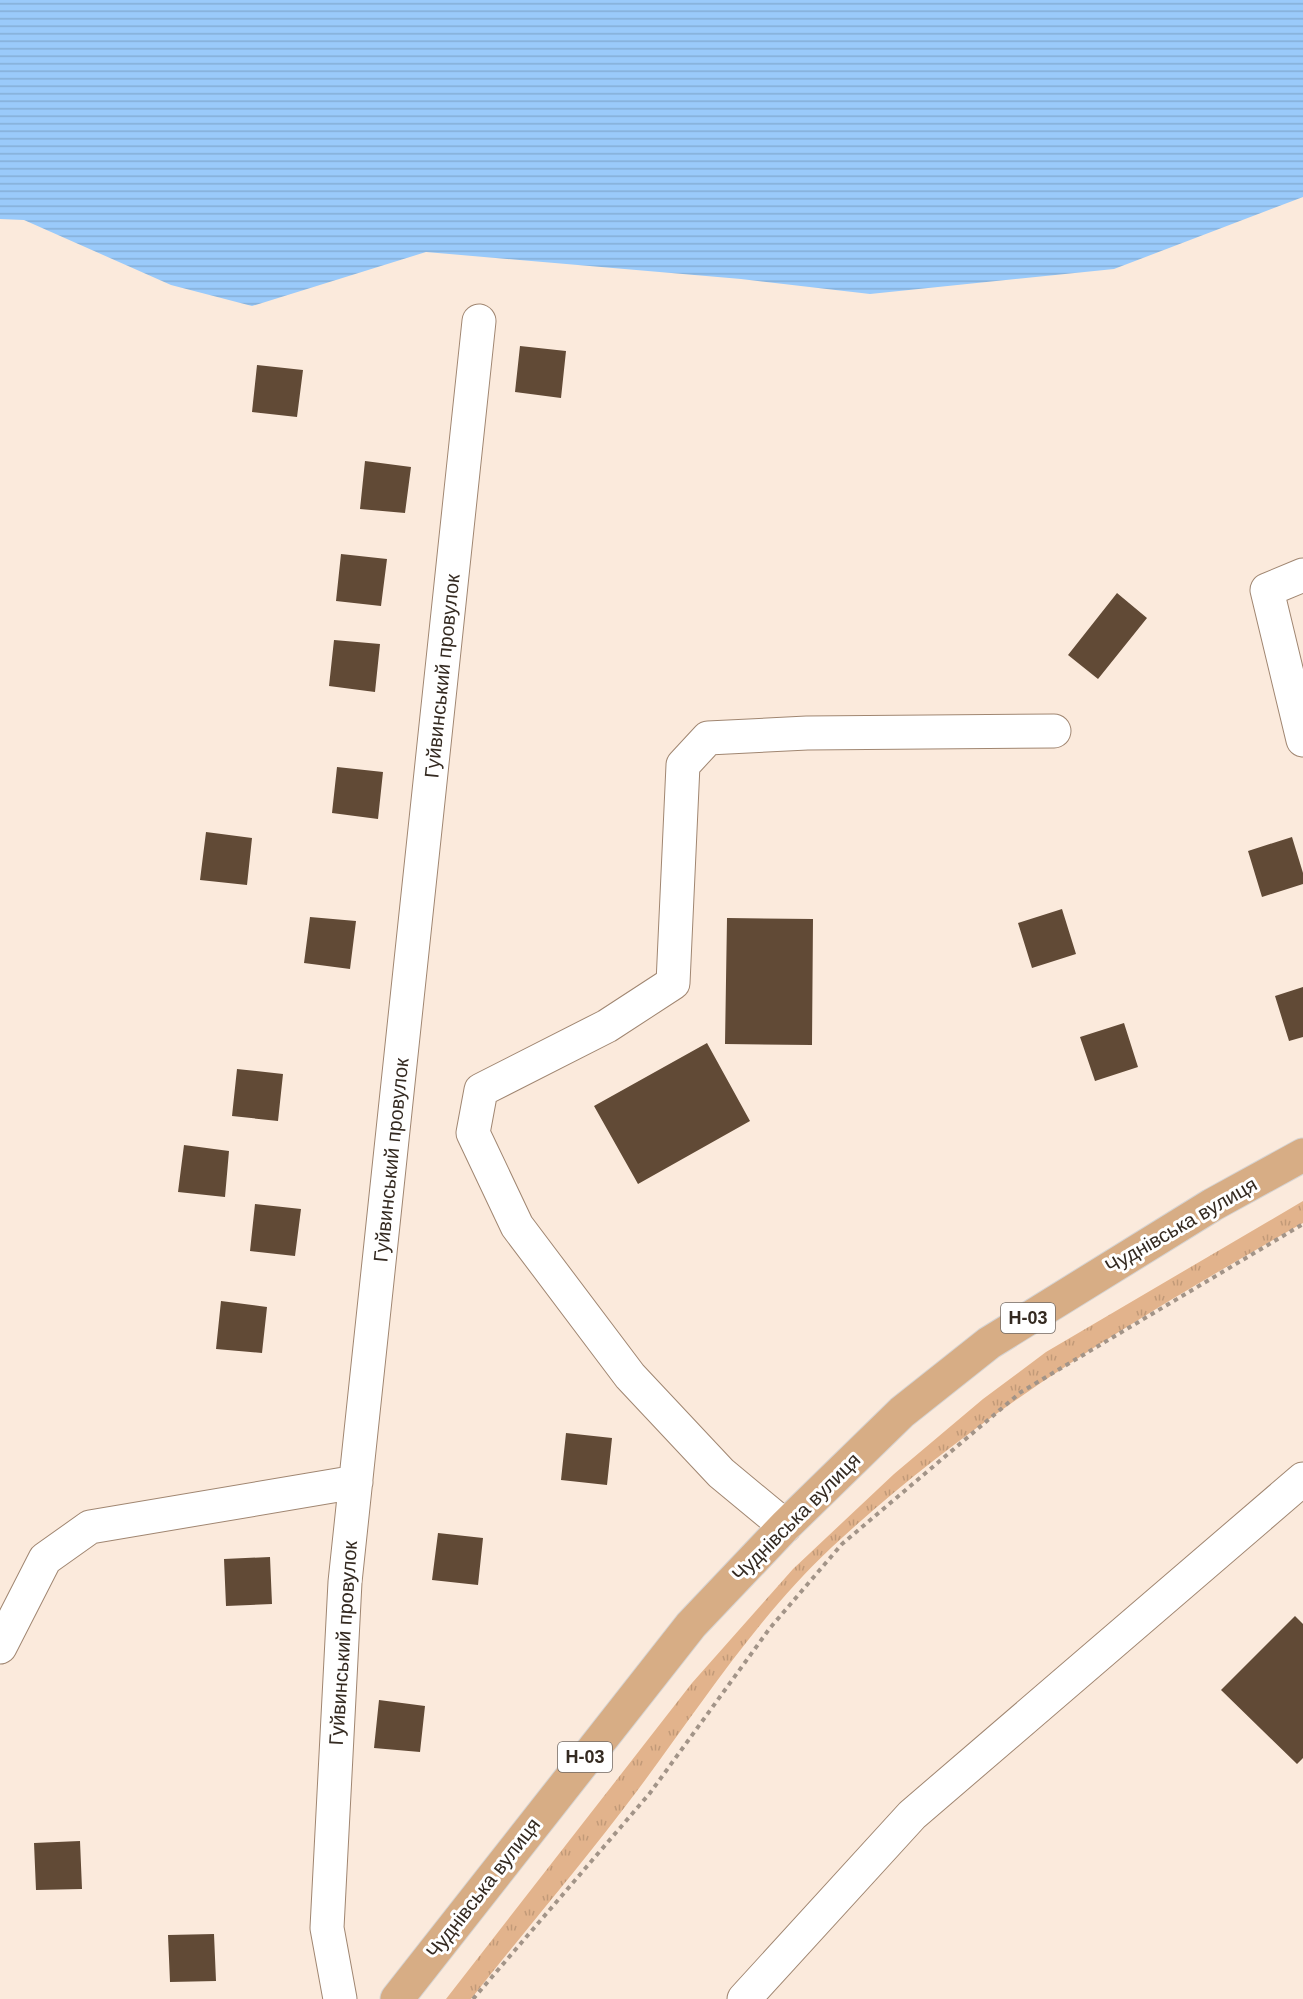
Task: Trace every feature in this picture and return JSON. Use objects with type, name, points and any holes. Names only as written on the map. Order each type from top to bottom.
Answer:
[{"type":"main road","name":"Чуднівська вулиця","points":[[397,1999],[691,1625],[785,1526],[902,1412],[989,1343],[1202,1212],[1303,1155]]},
{"type":"street","name":"Гуйвинський провулок","points":[[340,1999],[327,1928],[345,1582],[479,321]]},
{"type":"street","points":[[1303,575],[1267,590],[1303,740]]},
{"type":"street","points":[[785,1526],[721,1473],[630,1376],[517,1226],[473,1133],[481,1090],[608,1026],[673,983],[683,765],[708,738],[807,733],[1054,731]]},
{"type":"street","points":[[744,1999],[912,1815],[1303,1479]]},
{"type":"street","points":[[0,1647],[45,1559],[90,1527],[356,1482]]},
{"type":"path","points":[[473,1999],[650,1793],[770,1628],[842,1544],[1021,1392],[1303,1224]]},
{"type":"green space","points":[[1303,1201],[1303,1223],[1179,1295],[999,1412],[941,1455],[832,1547],[778,1603],[729,1664],[617,1817],[471,1999],[446,1999],[692,1683],[793,1569],[894,1474],[983,1399],[1046,1352]]},
{"type":"water","points":[[0,0],[1303,0],[1303,197],[1114,269],[870,294],[741,279],[426,252],[252,306],[171,285],[24,220],[0,219]]},
{"type":"building","points":[[520,346],[566,351],[561,398],[515,392]]},
{"type":"building","points":[[257,365],[303,370],[297,417],[252,412]]},
{"type":"building","points":[[365,461],[411,467],[405,513],[360,509]]},
{"type":"building","points":[[341,554],[387,559],[381,606],[336,601]]},
{"type":"building","points":[[1117,593],[1147,618],[1098,679],[1068,655]]},
{"type":"building","points":[[334,640],[380,644],[375,692],[329,686]]},
{"type":"building","points":[[337,767],[383,772],[378,819],[332,813]]},
{"type":"building","points":[[206,832],[252,838],[247,885],[200,880]]},
{"type":"building","points":[[1292,837],[1303,873],[1303,884],[1262,897],[1248,851]]},
{"type":"building","points":[[1062,909],[1076,954],[1032,968],[1018,923]]},
{"type":"building","points":[[310,917],[356,921],[350,969],[304,963]]},
{"type":"building","points":[[727,918],[813,919],[812,1045],[725,1044]]},
{"type":"building","points":[[1303,987],[1303,1037],[1289,1041],[1275,996]]},
{"type":"building","points":[[1124,1023],[1138,1067],[1095,1081],[1080,1037]]},
{"type":"building","points":[[707,1043],[750,1121],[638,1184],[594,1106]]},
{"type":"building","points":[[237,1069],[283,1074],[278,1121],[232,1116]]},
{"type":"building","points":[[184,1145],[229,1151],[225,1197],[178,1192]]},
{"type":"building","points":[[255,1204],[301,1209],[295,1256],[250,1251]]},
{"type":"building","points":[[221,1301],[267,1307],[262,1353],[216,1349]]},
{"type":"building","points":[[566,1433],[612,1438],[607,1485],[561,1480]]},
{"type":"building","points":[[438,1533],[483,1538],[478,1585],[432,1580]]},
{"type":"building","points":[[270,1557],[272,1604],[226,1606],[224,1559]]},
{"type":"building","points":[[1295,1616],[1303,1624],[1303,1758],[1297,1764],[1221,1690]]},
{"type":"building","points":[[379,1700],[425,1706],[420,1752],[374,1748]]},
{"type":"building","points":[[80,1841],[82,1889],[36,1890],[34,1843]]},
{"type":"building","points":[[214,1934],[216,1981],[170,1982],[168,1935]]}]
